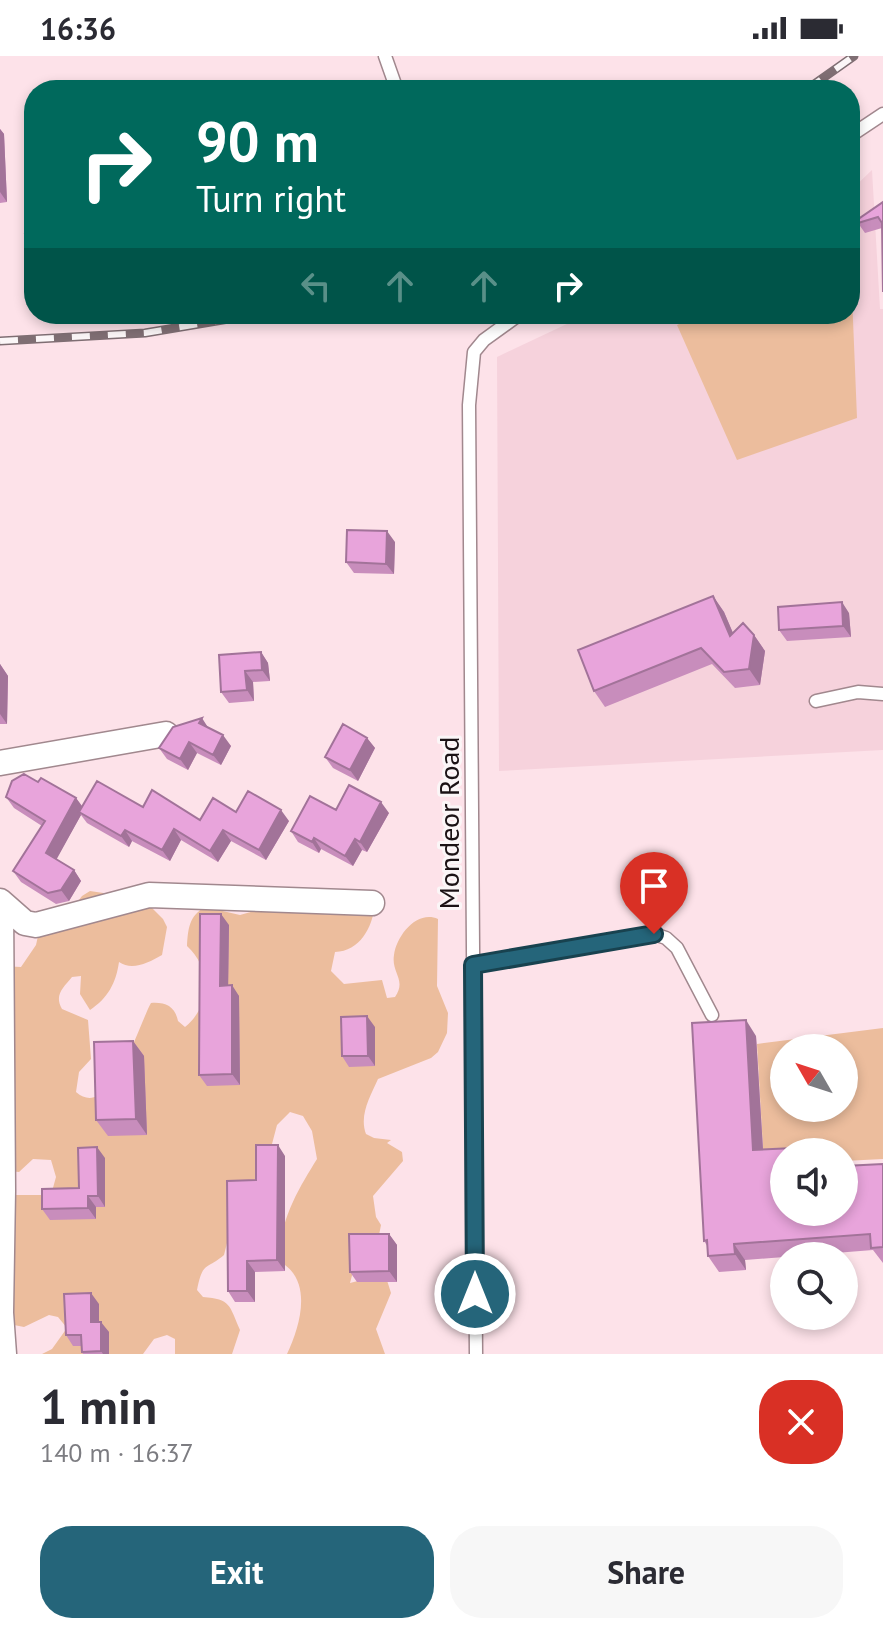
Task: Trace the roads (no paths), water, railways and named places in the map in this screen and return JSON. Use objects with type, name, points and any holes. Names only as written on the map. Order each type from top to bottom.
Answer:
[{"type":"street","points":[[0,763],[166,734]]},
{"type":"street","points":[[1,903],[25,923],[36,925],[149,895],[372,903]]},
{"type":"street","points":[[1,903],[1,1313],[4,1354]]},
{"type":"lane","points":[[385,56],[393,80]]},
{"type":"lane","points":[[860,129],[883,114]]},
{"type":"lane","name":"Mondeor Road","points":[[476,1354],[469,405],[474,352],[484,340],[506,324]]},
{"type":"lane","points":[[816,701],[858,692],[883,694]]},
{"type":"lane","points":[[473,965],[654,934],[666,938],[677,948],[712,1015]]},
{"type":"railway","points":[[820,80],[854,56]]},
{"type":"railway","points":[[0,341],[145,333],[199,324]]}]
